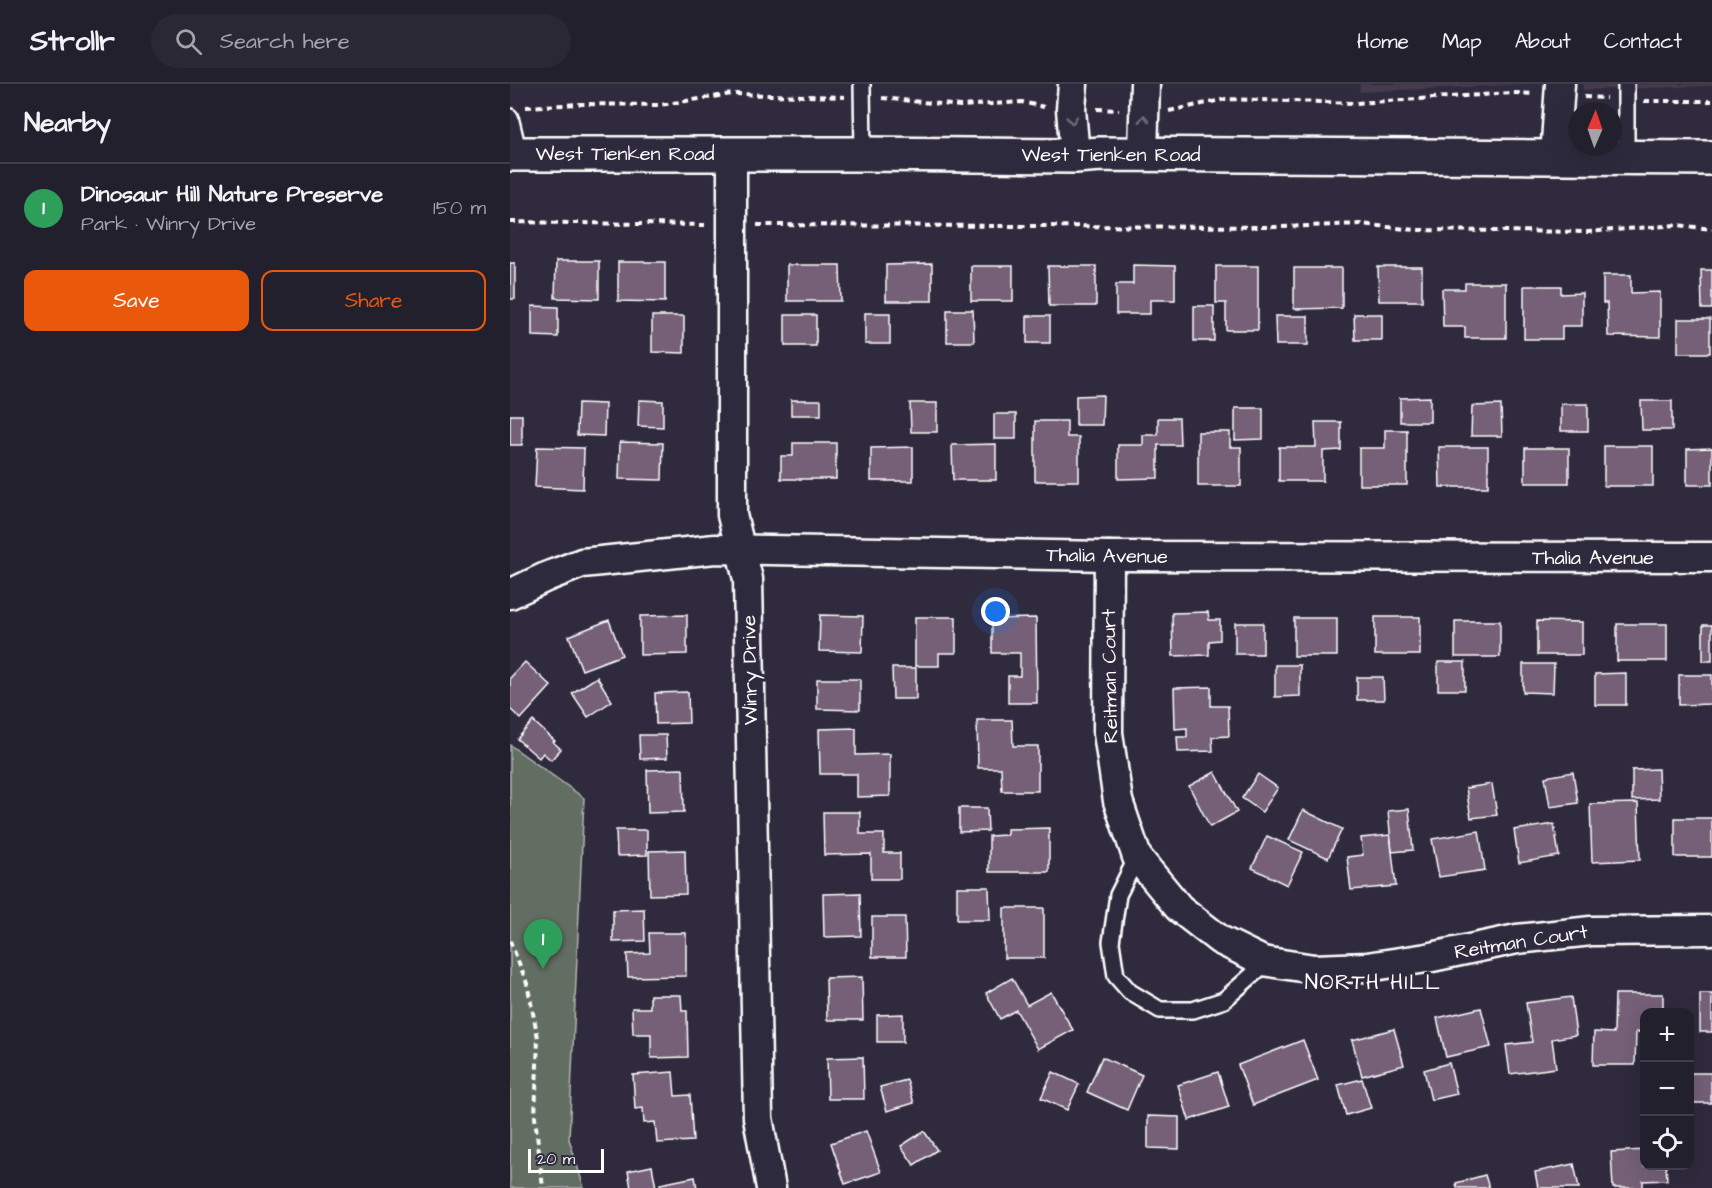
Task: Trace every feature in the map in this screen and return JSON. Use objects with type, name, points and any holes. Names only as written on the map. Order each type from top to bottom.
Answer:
[{"type":"main road","name":"West Tienken Road","points":[[514,154],[1075,156],[1143,154],[1712,158]]},
{"type":"street","points":[[1555,157],[1560,90]]},
{"type":"street","points":[[1072,96],[1075,156]]},
{"type":"street","points":[[1143,154],[1144,97]]},
{"type":"street","name":"Winry Drive","points":[[732,154],[732,515],[748,579],[758,1118],[771,1188]]},
{"type":"street","name":"Thalia Avenue","points":[[510,594],[582,563],[739,548],[1109,556],[1712,557]]},
{"type":"street","name":"Reitman Court","points":[[1109,556],[1108,734],[1118,801],[1137,857],[1179,908],[1220,940],[1263,961],[1314,969],[1367,967],[1427,958],[1517,939],[1570,933],[1712,930]]},
{"type":"lane","points":[[1626,84],[1626,156]]},
{"type":"lane","points":[[862,91],[863,154]]},
{"type":"lane","points":[[514,154],[516,112]]},
{"type":"lane","points":[[1137,857],[1118,895],[1111,942],[1116,976],[1130,992],[1160,1010],[1193,1010],[1224,1000],[1268,962]]},
{"type":"path","points":[[516,112],[579,104],[660,105],[732,94],[862,91],[961,106],[1022,102],[1047,108],[1072,96],[1144,97],[1166,111],[1226,99],[1356,103],[1560,90],[1626,100],[1712,101]]},
{"type":"path","points":[[510,222],[1281,227],[1361,224],[1415,230],[1588,232],[1677,225],[1712,229]]},
{"type":"path","points":[[510,941],[527,983],[538,1038],[536,1117],[543,1188]]},
{"type":"shaded area","points":[[1360,84],[1530,84],[1359,92]]},
{"type":"shaded area","points":[[1583,84],[1712,84],[1712,86],[1583,90]]},
{"type":"green space","points":[[510,745],[584,798],[569,1139],[584,1188],[510,1188]]},
{"type":"building","points":[[556,261],[599,261],[599,299],[555,298]]},
{"type":"building","points":[[618,262],[665,262],[665,302],[618,301]]},
{"type":"building","points":[[510,263],[515,263],[515,299],[510,299]]},
{"type":"building","points":[[932,264],[932,301],[886,301],[886,265]]},
{"type":"building","points":[[787,265],[840,265],[841,301],[787,301]]},
{"type":"building","points":[[1133,265],[1175,266],[1175,300],[1150,300],[1150,314],[1116,314],[1116,284],[1133,284]]},
{"type":"building","points":[[971,266],[1013,266],[1013,301],[971,301]]},
{"type":"building","points":[[1048,266],[1096,266],[1096,306],[1049,306]]},
{"type":"building","points":[[1216,266],[1258,266],[1258,330],[1226,330],[1226,303],[1216,303]]},
{"type":"building","points":[[1378,267],[1422,267],[1422,301],[1379,301]]},
{"type":"building","points":[[1294,268],[1342,268],[1342,308],[1294,309]]},
{"type":"building","points":[[1701,270],[1712,270],[1712,309],[1702,309]]},
{"type":"building","points":[[1603,275],[1631,275],[1631,293],[1660,292],[1660,337],[1608,336],[1607,303],[1603,303]]},
{"type":"building","points":[[1465,283],[1506,283],[1506,338],[1465,338],[1465,327],[1443,327],[1442,289],[1465,289]]},
{"type":"building","points":[[1524,286],[1561,286],[1561,294],[1582,293],[1582,326],[1562,326],[1562,339],[1524,339]]},
{"type":"building","points":[[532,306],[558,307],[558,337],[532,336]]},
{"type":"building","points":[[1194,306],[1214,306],[1214,341],[1194,341]]},
{"type":"building","points":[[947,310],[973,310],[974,342],[947,342]]},
{"type":"building","points":[[865,313],[890,313],[890,344],[865,344]]},
{"type":"building","points":[[1354,314],[1382,314],[1382,340],[1355,340]]},
{"type":"building","points":[[785,315],[816,315],[816,346],[785,346]]},
{"type":"building","points":[[652,316],[684,316],[684,353],[652,352]]},
{"type":"building","points":[[1027,316],[1050,316],[1050,343],[1027,343]]},
{"type":"building","points":[[1275,316],[1308,316],[1308,345],[1276,345]]},
{"type":"building","points":[[1678,319],[1710,319],[1710,353],[1678,353]]},
{"type":"building","points":[[1103,395],[1102,425],[1076,425],[1076,396]]},
{"type":"building","points":[[1430,397],[1430,422],[1400,422],[1400,398]]},
{"type":"building","points":[[639,400],[663,401],[663,427],[638,426]]},
{"type":"building","points":[[791,400],[821,400],[821,415],[791,415]]},
{"type":"building","points":[[1641,401],[1672,401],[1672,430],[1642,430]]},
{"type":"building","points":[[578,403],[605,404],[604,436],[577,435]]},
{"type":"building","points":[[910,403],[937,403],[937,432],[911,432]]},
{"type":"building","points":[[1561,404],[1588,404],[1588,431],[1561,431]]},
{"type":"building","points":[[1501,405],[1502,436],[1471,436],[1472,406]]},
{"type":"building","points":[[1235,408],[1263,408],[1263,439],[1235,440]]},
{"type":"building","points":[[994,414],[1016,414],[1016,439],[994,439]]},
{"type":"building","points":[[510,415],[522,415],[522,445],[510,445]]},
{"type":"building","points":[[1158,418],[1179,418],[1180,445],[1158,445],[1158,478],[1118,479],[1118,445],[1143,445],[1143,435],[1158,435]]},
{"type":"building","points":[[1035,421],[1067,421],[1067,437],[1079,437],[1079,481],[1035,481]]},
{"type":"building","points":[[1315,422],[1341,422],[1341,450],[1323,451],[1323,481],[1279,481],[1279,447],[1316,447]]},
{"type":"building","points":[[1385,430],[1407,430],[1407,485],[1359,485],[1359,448],[1385,448]]},
{"type":"building","points":[[1198,432],[1230,432],[1230,447],[1241,447],[1241,486],[1198,486]]},
{"type":"building","points":[[620,442],[663,443],[662,480],[619,479]]},
{"type":"building","points":[[793,443],[836,443],[836,479],[781,479],[781,456],[793,456]]},
{"type":"building","points":[[996,444],[996,480],[953,480],[952,445]]},
{"type":"building","points":[[1604,446],[1653,446],[1653,486],[1604,486]]},
{"type":"building","points":[[537,447],[584,448],[583,489],[535,487]]},
{"type":"building","points":[[913,447],[913,481],[871,481],[871,448]]},
{"type":"building","points":[[1439,447],[1488,447],[1488,487],[1440,487]]},
{"type":"building","points":[[1525,448],[1569,448],[1569,483],[1525,483]]},
{"type":"building","points":[[1712,448],[1712,485],[1687,485],[1687,449]]},
{"type":"building","points":[[1208,612],[1209,620],[1220,620],[1220,640],[1209,641],[1209,655],[1173,656],[1172,613]]},
{"type":"building","points":[[687,615],[687,654],[640,655],[640,616]]},
{"type":"building","points":[[820,615],[863,616],[862,652],[819,651]]},
{"type":"building","points":[[915,617],[956,617],[956,653],[939,653],[939,666],[915,666]]},
{"type":"building","points":[[1375,617],[1420,617],[1420,655],[1375,655]]},
{"type":"building","points":[[1036,618],[1037,703],[1008,703],[1008,676],[1020,676],[1020,653],[992,653],[992,619]]},
{"type":"building","points":[[1294,618],[1337,618],[1337,656],[1294,656]]},
{"type":"building","points":[[609,620],[622,655],[582,670],[569,636]]},
{"type":"building","points":[[1455,621],[1500,621],[1500,657],[1455,657]]},
{"type":"building","points":[[1537,621],[1582,622],[1582,655],[1537,655]]},
{"type":"building","points":[[1235,623],[1263,623],[1263,654],[1235,654]]},
{"type":"building","points":[[1617,624],[1667,624],[1667,661],[1617,661]]},
{"type":"building","points":[[1703,625],[1712,625],[1712,661],[1703,661]]},
{"type":"building","points":[[525,662],[551,686],[521,719],[510,709],[510,678]]},
{"type":"building","points":[[1438,662],[1465,662],[1465,690],[1438,690]]},
{"type":"building","points":[[1523,664],[1554,664],[1553,693],[1523,692]]},
{"type":"building","points":[[1275,665],[1300,665],[1300,696],[1275,697]]},
{"type":"building","points":[[892,668],[916,668],[916,699],[893,699]]},
{"type":"building","points":[[1626,673],[1626,705],[1595,705],[1595,674]]},
{"type":"building","points":[[1679,675],[1712,675],[1712,704],[1679,705]]},
{"type":"building","points":[[597,677],[612,701],[588,717],[572,693]]},
{"type":"building","points":[[1357,677],[1383,677],[1384,700],[1357,700]]},
{"type":"building","points":[[817,679],[860,679],[860,710],[817,709]]},
{"type":"building","points":[[1211,687],[1211,706],[1228,706],[1229,736],[1212,737],[1213,751],[1178,752],[1177,737],[1187,737],[1187,728],[1175,729],[1174,688]]},
{"type":"building","points":[[688,692],[689,723],[656,724],[655,693]]},
{"type":"building","points":[[977,720],[1012,720],[1013,746],[1038,746],[1038,791],[1002,791],[1001,768],[978,768]]},
{"type":"building","points":[[533,721],[561,749],[551,760],[543,753],[539,758],[517,739]]},
{"type":"building","points":[[856,728],[856,755],[890,754],[890,796],[857,797],[857,774],[820,774],[819,729]]},
{"type":"building","points":[[639,735],[666,735],[667,758],[640,759]]},
{"type":"building","points":[[683,769],[684,812],[648,813],[647,770]]},
{"type":"building","points":[[1658,769],[1659,799],[1632,800],[1632,770]]},
{"type":"building","points":[[1215,772],[1237,812],[1210,827],[1189,786]]},
{"type":"building","points":[[1573,772],[1578,803],[1550,807],[1545,777]]},
{"type":"building","points":[[1258,774],[1278,788],[1262,812],[1242,798]]},
{"type":"building","points":[[1492,784],[1497,815],[1471,818],[1466,788]]},
{"type":"building","points":[[1638,803],[1640,860],[1592,862],[1590,804]]},
{"type":"building","points":[[959,808],[987,808],[988,831],[959,832]]},
{"type":"building","points":[[1409,809],[1413,850],[1392,852],[1388,811]]},
{"type":"building","points":[[1303,810],[1342,829],[1328,858],[1289,840]]},
{"type":"building","points":[[823,812],[860,812],[860,834],[884,834],[884,853],[900,853],[900,879],[871,879],[871,854],[824,855]]},
{"type":"building","points":[[1675,818],[1712,818],[1712,857],[1675,857]]},
{"type":"building","points":[[1554,824],[1559,856],[1519,863],[1514,830]]},
{"type":"building","points":[[1049,828],[1049,872],[989,872],[989,836],[1007,835],[1007,829]]},
{"type":"building","points":[[616,830],[647,830],[647,855],[617,856]]},
{"type":"building","points":[[1479,831],[1485,870],[1439,877],[1432,839]]},
{"type":"building","points":[[1390,835],[1396,886],[1351,890],[1347,857],[1363,855],[1361,838]]},
{"type":"building","points":[[1267,836],[1303,852],[1287,885],[1252,868]]},
{"type":"building","points":[[685,850],[686,894],[650,895],[649,851]]},
{"type":"building","points":[[957,887],[989,887],[990,920],[957,920]]},
{"type":"building","points":[[860,893],[861,936],[824,937],[823,894]]},
{"type":"building","points":[[1004,908],[1044,908],[1044,958],[1004,958]]},
{"type":"building","points":[[644,909],[645,941],[613,942],[613,910]]},
{"type":"building","points":[[872,917],[905,917],[906,957],[872,957]]},
{"type":"building","points":[[649,933],[686,933],[686,976],[628,977],[627,954],[650,953]]},
{"type":"building","points":[[862,977],[863,1020],[827,1020],[826,978]]},
{"type":"building","points":[[1012,978],[1027,1005],[1051,992],[1073,1030],[1038,1049],[1016,1010],[1000,1019],[986,993]]},
{"type":"building","points":[[1615,994],[1663,994],[1663,1008],[1640,1008],[1640,1032],[1636,1032],[1635,1065],[1593,1065],[1594,1032],[1614,1033]]},
{"type":"building","points":[[1700,994],[1712,994],[1712,1032],[1700,1032]]},
{"type":"building","points":[[650,995],[681,995],[682,1011],[687,1011],[688,1057],[651,1058],[651,1034],[633,1034],[632,1008],[650,1008]]},
{"type":"building","points":[[1571,997],[1576,1035],[1552,1039],[1556,1068],[1510,1074],[1506,1045],[1532,1042],[1526,1003]]},
{"type":"building","points":[[1481,1008],[1491,1047],[1446,1057],[1437,1018]]},
{"type":"building","points":[[903,1014],[903,1042],[877,1042],[877,1015]]},
{"type":"building","points":[[1394,1029],[1404,1065],[1362,1076],[1352,1040]]},
{"type":"building","points":[[1303,1040],[1318,1080],[1253,1105],[1238,1065]]},
{"type":"building","points":[[863,1057],[864,1099],[828,1099],[827,1058]]},
{"type":"building","points":[[1102,1057],[1142,1075],[1127,1110],[1087,1092]]},
{"type":"building","points":[[1449,1063],[1457,1094],[1431,1100],[1424,1070]]},
{"type":"building","points":[[673,1072],[675,1096],[690,1095],[693,1141],[657,1143],[655,1122],[644,1123],[643,1108],[635,1109],[633,1075]]},
{"type":"building","points":[[1053,1072],[1079,1084],[1067,1110],[1041,1098]]},
{"type":"building","points":[[1218,1072],[1229,1107],[1189,1120],[1178,1085]]},
{"type":"building","points":[[1694,1073],[1711,1073],[1711,1103],[1694,1103]]},
{"type":"building","points":[[1362,1079],[1371,1108],[1346,1115],[1338,1085]]},
{"type":"building","points":[[907,1080],[914,1103],[887,1111],[880,1087]]},
{"type":"building","points":[[1148,1116],[1179,1117],[1179,1149],[1148,1148]]},
{"type":"building","points":[[866,1131],[881,1172],[845,1184],[831,1143]]},
{"type":"building","points":[[924,1131],[937,1150],[914,1165],[901,1146]]},
{"type":"building","points":[[1640,1150],[1640,1170],[1666,1170],[1667,1180],[1643,1181],[1643,1188],[1613,1188],[1611,1152]]},
{"type":"building","points":[[1574,1164],[1579,1188],[1538,1188],[1535,1172]]},
{"type":"building","points":[[652,1166],[656,1188],[631,1188],[628,1171]]},
{"type":"building","points":[[1485,1175],[1489,1188],[1457,1188],[1456,1183]]},
{"type":"building","points":[[695,1177],[697,1188],[661,1188],[660,1184]]},
{"type":"place","name":"Dinosaur Hill Nature Preserve","points":[[543,969]]},
{"type":"district","name":"NORTH HILL","points":[[1373,982]]}]
